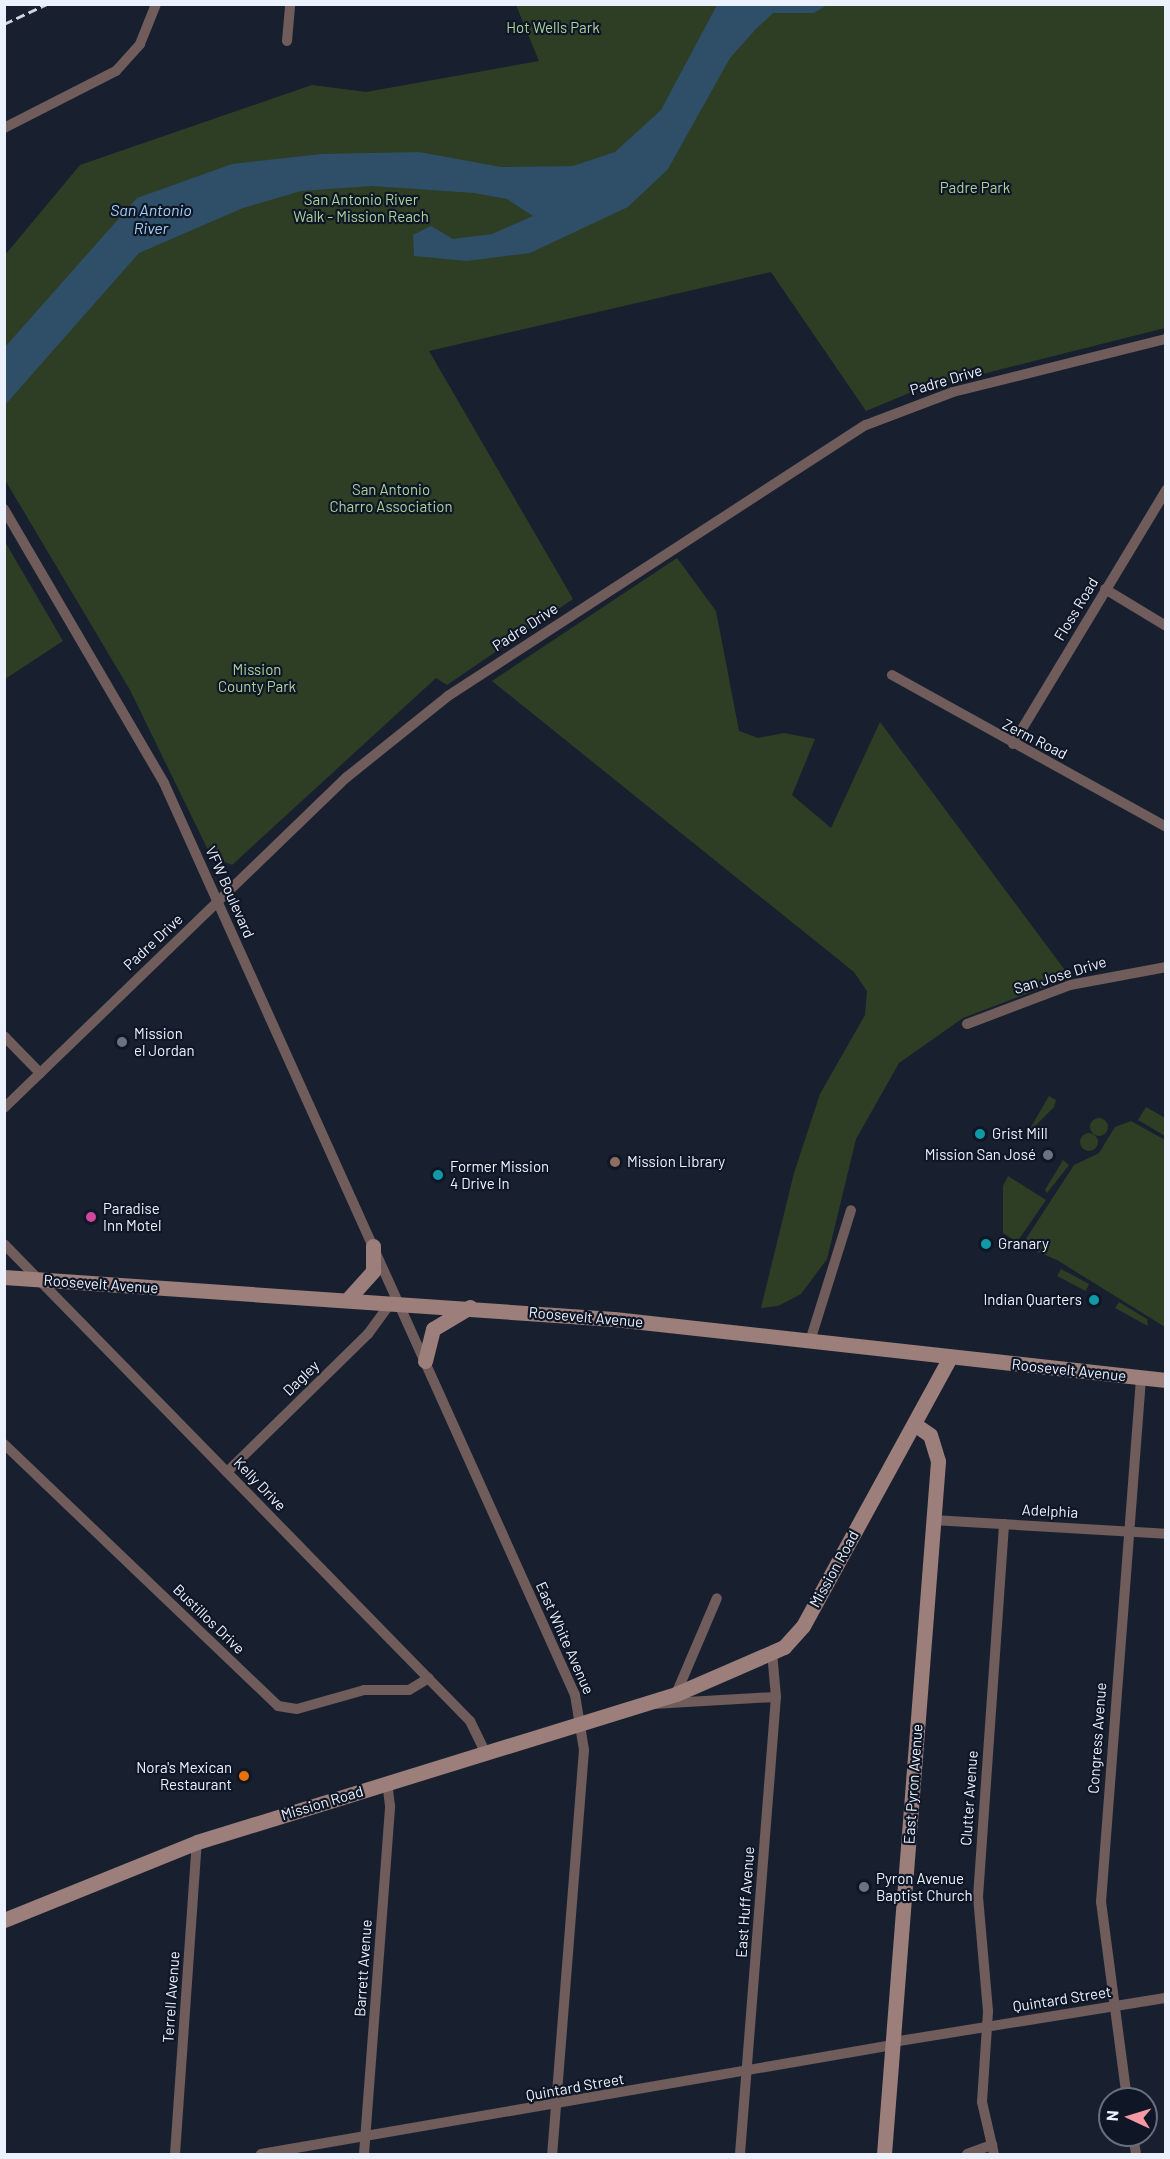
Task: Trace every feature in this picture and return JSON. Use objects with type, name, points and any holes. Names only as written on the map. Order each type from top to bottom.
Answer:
[{"type":"street","points":[[4,128],[116,71],[140,44],[156,4]]},
{"type":"street","points":[[287,41],[290,4]]},
{"type":"street","name":"Padre Drive","points":[[4,1108],[218,902],[422,713],[842,439],[944,395],[1166,339]]},
{"type":"street","name":"Floss Road","points":[[1013,744],[1166,490]]},
{"type":"street","name":"VFW Boulevard","points":[[4,509],[164,783],[373,1246],[395,1302]]},
{"type":"street","points":[[1105,589],[1166,626]]},
{"type":"street","name":"Zerm Road","points":[[892,675],[1166,827]]},
{"type":"street","name":"San Jose Drive","points":[[967,1024],[1070,985],[1166,967]]},
{"type":"street","points":[[4,1036],[40,1073]]},
{"type":"street","points":[[810,1341],[850,1210]]},
{"type":"street","name":"Kelly Drive","points":[[4,1244],[470,1721],[485,1752]]},
{"type":"street","points":[[348,1299],[373,1271],[373,1246]]},
{"type":"street","name":"Roosevelt Avenue","points":[[4,1277],[470,1307],[1166,1380]]},
{"type":"street","name":"East White Avenue","points":[[395,1302],[425,1361],[575,1695],[582,1722],[552,2154]]},
{"type":"street","name":"Dagley","points":[[227,1472],[368,1334],[395,1302]]},
{"type":"street","points":[[425,1361],[434,1329],[470,1307]]},
{"type":"street","name":"Mission Road","points":[[4,1920],[197,1842],[676,1694],[772,1652],[803,1626],[950,1357]]},
{"type":"street","name":"Congress Avenue","points":[[1125,2087],[1112,2006],[1101,1902],[1127,1531],[1141,1378]]},
{"type":"street","name":"East Pyron Avenue","points":[[884,2154],[933,1520],[936,1447],[914,1424]]},
{"type":"street","name":"Bustillos Drive","points":[[4,1444],[278,1706],[297,1709],[364,1690],[409,1690],[429,1678]]},
{"type":"street","name":"Adelphia","points":[[933,1520],[1166,1534]]},
{"type":"street","name":"Clutter Avenue","points":[[968,2154],[993,2150],[982,2102],[988,2025],[978,1897],[1004,1524]]},
{"type":"street","points":[[676,1694],[717,1598]]},
{"type":"street","name":"East Huff Avenue","points":[[740,2154],[776,1697],[772,1652]]},
{"type":"street","name":"Mission Road","points":[[646,1703],[776,1697]]},
{"type":"street","name":"Barrett Avenue","points":[[364,2154],[390,1806],[387,1783]]},
{"type":"street","name":"Terrell Avenue","points":[[175,2154],[197,1842]]},
{"type":"street","name":"Quintard Street","points":[[261,2154],[747,2073],[988,2025],[1166,1998]]},
{"type":"green space","points":[[516,5],[1165,5],[1165,328],[914,391],[866,411],[771,272],[429,351],[573,599],[447,685],[436,678],[232,865],[211,856],[130,690],[5,480],[5,255],[80,165],[312,85],[366,92],[539,61]]},
{"type":"green space","points":[[4,540],[63,641],[5,679],[4,679]]},
{"type":"green space","points":[[677,558],[716,611],[739,731],[758,738],[784,733],[815,739],[792,795],[831,828],[880,722],[1070,977],[963,1018],[899,1063],[856,1139],[827,1259],[801,1294],[778,1306],[761,1308],[794,1173],[820,1094],[865,1015],[867,991],[854,972],[492,681]]},
{"type":"green space","points":[[1049,1096],[1056,1100],[1054,1107],[1027,1134]]},
{"type":"green space","points":[[1146,1107],[1165,1118],[1165,1136],[1138,1120]]},
{"type":"green space","points":[[1099,1118],[1105,1121],[1108,1127],[1105,1133],[1099,1136],[1093,1133],[1090,1127],[1093,1121]]},
{"type":"green space","points":[[1131,1121],[1165,1140],[1165,1327],[1057,1260],[1022,1245],[1074,1165],[1099,1153],[1115,1127]]},
{"type":"green space","points":[[1089,1133],[1095,1136],[1098,1142],[1095,1148],[1089,1151],[1083,1148],[1080,1142],[1083,1136]]},
{"type":"green space","points":[[1063,1160],[1069,1165],[1047,1193],[1045,1190]]},
{"type":"green space","points":[[1008,1176],[1046,1200],[1017,1242],[1003,1233],[1003,1186]]},
{"type":"green space","points":[[1061,1269],[1089,1284],[1085,1291],[1057,1276]]},
{"type":"green space","points":[[1119,1302],[1147,1319],[1148,1326],[1115,1308]]},
{"type":"water","name":"San Antonio River","points":[[717,5],[827,5],[814,13],[773,13],[755,30],[730,58],[668,169],[628,207],[530,253],[467,261],[414,256],[413,235],[431,226],[453,239],[492,234],[533,216],[507,199],[474,193],[372,186],[301,191],[243,208],[139,253],[5,405],[5,347],[137,198],[232,164],[321,154],[419,152],[501,167],[573,166],[615,152],[661,110]]},
{"type":"railway","points":[[4,24],[47,4]]},
{"type":"place","name":"Mission el Jordan","points":[[122,1042]]},
{"type":"place","name":"Grist Mill","points":[[980,1134]]},
{"type":"place","name":"Mission San José","points":[[1048,1155]]},
{"type":"place","name":"Mission Library","points":[[615,1162]]},
{"type":"place","name":"Former Mission 4 Drive In","points":[[438,1175]]},
{"type":"place","name":"Paradise Inn Motel","points":[[91,1217]]},
{"type":"place","name":"Granary","points":[[986,1244]]},
{"type":"place","name":"Indian Quarters","points":[[1094,1300]]},
{"type":"place","name":"Nora's Mexican Restaurant","points":[[244,1776]]},
{"type":"place","name":"Pyron Avenue Baptist Church","points":[[864,1887]]},
{"type":"park label","name":"Hot Wells Park","points":[[553,28]]},
{"type":"park label","name":"Padre Park","points":[[975,188]]},
{"type":"park label","name":"San Antonio River Walk - Mission Reach","points":[[361,208]]},
{"type":"park label","name":"San Antonio Charro Association","points":[[391,498]]},
{"type":"park label","name":"Mission County Park","points":[[257,678]]}]
